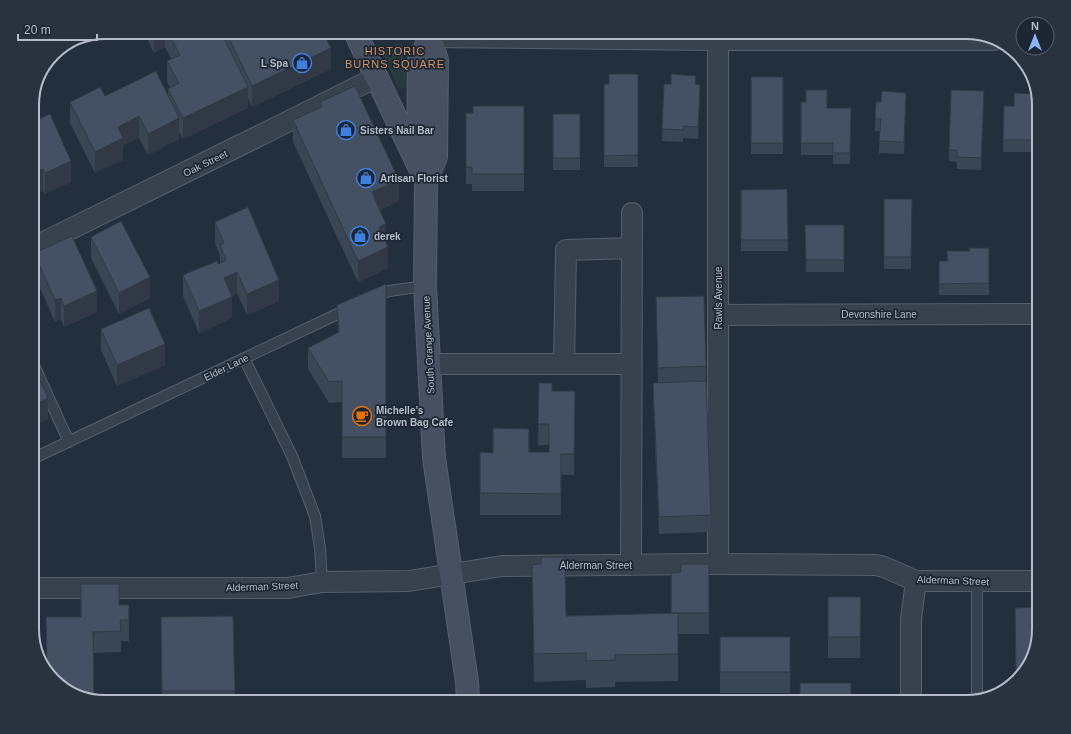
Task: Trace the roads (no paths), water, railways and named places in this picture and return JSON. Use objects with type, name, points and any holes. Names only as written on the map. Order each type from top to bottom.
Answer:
[{"type":"street","points":[[358,39],[422,173]]},
{"type":"street","name":"South Orange Avenue","points":[[431,39],[437,60],[436,157],[422,173],[424,286],[428,364],[434,458],[468,695]]},
{"type":"street","name":"Rawls Avenue","points":[[718,39],[718,564]]},
{"type":"street","points":[[924,39],[972,40]]},
{"type":"street","name":"Oak Street","points":[[39,245],[275,128],[376,76]]},
{"type":"street","points":[[630,565],[632,213]]},
{"type":"street","points":[[564,364],[566,250],[632,248]]},
{"type":"street","name":"Devonshire Lane","points":[[718,315],[1032,314]]},
{"type":"street","points":[[428,364],[631,364]]},
{"type":"street","name":"Alderman Street","points":[[39,588],[288,588],[322,582],[408,582],[502,566],[718,564],[876,565],[916,581],[1032,582]]},
{"type":"street","points":[[911,695],[911,619],[916,581]]},
{"type":"lane","points":[[365,301],[389,291],[424,286]]},
{"type":"lane","name":"Elder Lane","points":[[39,456],[355,305]]},
{"type":"lane","points":[[244,358],[292,456],[315,516],[320,548],[322,582]]},
{"type":"lane","points":[[39,376],[69,442]]},
{"type":"lane","points":[[977,582],[978,694]]},
{"type":"place","name":"L Spa","points":[[302,63]]},
{"type":"place","name":"Sisters Nail Bar","points":[[346,130]]},
{"type":"place","name":"Artisan Florist","points":[[366,178]]},
{"type":"place","name":"derek","points":[[360,236]]},
{"type":"place","name":"Michelle’s Brown Bag Cafe","points":[[362,416]]},
{"type":"district","name":"HISTORIC BURNS SQUARE","points":[[395,57]]}]
